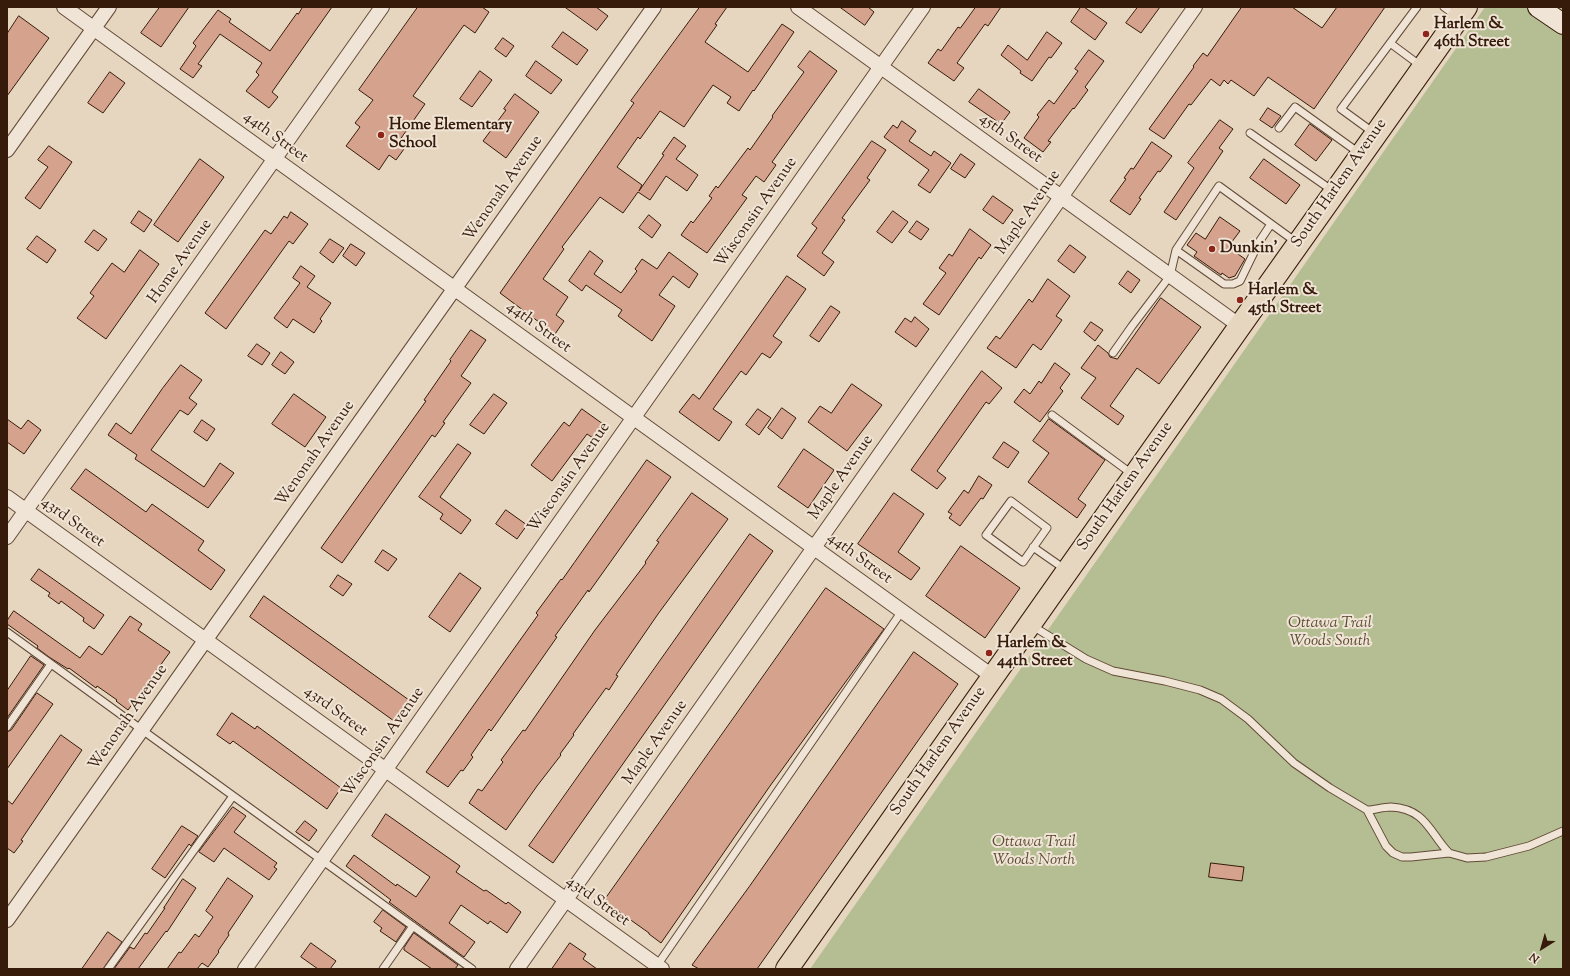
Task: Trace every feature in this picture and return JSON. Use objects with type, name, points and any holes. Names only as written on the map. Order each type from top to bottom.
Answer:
[{"type":"main road","points":[[1538,7],[1563,24]]},
{"type":"main road","name":"South Harlem Avenue","points":[[787,969],[992,676],[1423,68],[1456,11]]},
{"type":"street","name":"44th Street","points":[[64,7],[992,676]]},
{"type":"street","points":[[7,150],[108,7]]},
{"type":"street","name":"Home Avenue","points":[[7,537],[382,7]]},
{"type":"street","name":"Wenonah Avenue","points":[[7,920],[654,7]]},
{"type":"street","name":"45th Street","points":[[798,7],[1240,326]]},
{"type":"street","name":"Wisconsin Avenue","points":[[245,969],[923,7]]},
{"type":"street","name":"Maple Avenue","points":[[517,969],[1195,7]]},
{"type":"street","name":"43rd Street","points":[[7,497],[658,968]]},
{"type":"lane","points":[[1376,134],[1342,109],[1417,7]]},
{"type":"lane","points":[[1390,43],[1423,68]]},
{"type":"lane","points":[[1279,128],[1295,107],[1361,155]]},
{"type":"lane","points":[[1250,133],[1334,192]]},
{"type":"lane","points":[[1113,353],[1170,276],[1176,250],[1219,186],[1298,244]]},
{"type":"lane","points":[[1176,250],[1224,284],[1233,284],[1240,281],[1259,242],[1271,224]]},
{"type":"lane","points":[[1052,415],[1134,476]]},
{"type":"lane","points":[[1011,501],[1047,528],[1033,547],[1023,562],[986,535],[1011,501]]},
{"type":"lane","points":[[1033,547],[1067,571]]},
{"type":"lane","points":[[658,968],[902,611]]},
{"type":"lane","points":[[1030,624],[1086,659],[1113,672],[1200,690],[1221,699],[1248,719],[1299,767],[1367,810],[1386,846],[1393,853],[1402,857],[1449,853],[1467,858],[1486,857],[1529,846],[1563,831]]},
{"type":"lane","points":[[7,632],[472,969]]},
{"type":"lane","points":[[7,727],[51,664]]},
{"type":"lane","points":[[108,969],[233,796]]},
{"type":"lane","points":[[1367,810],[1392,807],[1412,812],[1427,824],[1449,853]]},
{"type":"lane","points":[[382,969],[413,926]]},
{"type":"green space","name":"Ottawa Trail Woods South","points":[[1485,7],[1563,7],[1563,969],[810,969]]},
{"type":"building","points":[[160,7],[189,7],[161,47],[141,33]]},
{"type":"building","points":[[303,7],[332,7],[272,92],[278,97],[269,108],[246,91],[259,75],[256,72],[262,63],[220,34],[198,64],[202,66],[193,78],[180,69],[196,46],[193,43],[218,10],[231,19],[229,22],[270,51],[297,13],[298,14]]},
{"type":"building","points":[[418,7],[482,7],[489,12],[475,33],[464,25],[413,96],[425,104],[397,144],[404,149],[396,160],[389,155],[379,170],[346,146],[360,127],[355,123],[373,100],[359,90]]},
{"type":"building","points":[[565,7],[596,7],[608,16],[597,30]]},
{"type":"building","points":[[700,7],[727,7],[705,42],[748,72],[782,24],[794,32],[739,111],[727,103],[731,97],[713,85],[684,127],[660,111],[640,139],[638,137],[617,167],[642,185],[639,191],[664,155],[662,154],[674,137],[686,146],[676,159],[698,175],[687,191],[666,176],[650,200],[638,192],[623,213],[600,197],[562,247],[564,249],[543,279],[568,297],[556,315],[564,321],[555,334],[500,293],[634,103],[631,101]]},
{"type":"building","points":[[840,7],[868,7],[874,12],[865,25]]},
{"type":"building","points":[[976,7],[1001,7],[988,26],[985,24],[957,63],[964,68],[954,81],[928,63],[938,49],[941,51],[958,27],[960,28]]},
{"type":"building","points":[[1081,7],[1084,7],[1107,23],[1095,40],[1071,22]]},
{"type":"building","points":[[1138,7],[1160,7],[1141,33],[1126,23]]},
{"type":"building","points":[[1242,7],[1292,7],[1322,28],[1337,7],[1385,7],[1314,109],[1268,77],[1254,96],[1231,80],[1228,84],[1224,80],[1220,86],[1211,79],[1191,105],[1189,104],[1164,139],[1149,129],[1194,67],[1193,66],[1203,53],[1207,56]]},
{"type":"building","points":[[19,16],[49,38],[7,96],[7,34]]},
{"type":"building","points":[[563,32],[588,50],[577,65],[552,47]]},
{"type":"building","points":[[1047,32],[1062,43],[1051,58],[1049,57],[1032,81],[1020,73],[1021,71],[1001,55],[1008,45],[1027,60]]},
{"type":"building","points":[[503,38],[514,46],[506,57],[495,49]]},
{"type":"building","points":[[1089,50],[1104,61],[1085,87],[1088,90],[1048,141],[1051,142],[1043,152],[1024,138],[1039,117],[1037,115],[1049,100],[1054,104],[1078,71],[1075,69]]},
{"type":"building","points":[[810,51],[837,71],[772,162],[776,165],[764,182],[756,176],[742,195],[747,198],[707,253],[681,235],[691,221],[693,223],[712,198],[709,196],[716,186],[718,188],[748,148],[750,150],[773,117],[772,116],[804,72],[798,67]]},
{"type":"building","points":[[536,61],[562,80],[551,94],[526,76]]},
{"type":"building","points":[[480,71],[492,80],[472,107],[460,99]]},
{"type":"building","points":[[110,72],[125,83],[103,113],[88,103]]},
{"type":"building","points":[[979,89],[1010,112],[1001,124],[969,102]]},
{"type":"building","points":[[515,94],[539,112],[506,158],[483,141],[506,110],[504,109]]},
{"type":"building","points":[[1268,108],[1281,116],[1272,128],[1260,120]]},
{"type":"building","points":[[1220,120],[1233,129],[1219,148],[1223,151],[1176,220],[1164,212],[1194,168],[1188,163]]},
{"type":"building","points":[[902,121],[916,131],[909,141],[931,156],[934,151],[951,163],[930,193],[918,185],[929,170],[884,137],[893,125],[897,128]]},
{"type":"building","points":[[1310,124],[1332,140],[1316,161],[1295,145]]},
{"type":"building","points":[[872,141],[886,150],[867,178],[870,180],[842,218],[845,220],[822,253],[834,262],[824,276],[797,256],[817,228],[812,224]]},
{"type":"building","points":[[1152,142],[1172,156],[1160,172],[1158,171],[1139,198],[1141,199],[1130,215],[1110,201],[1126,179],[1124,178],[1131,168],[1133,169]]},
{"type":"building","points":[[49,146],[72,162],[40,209],[25,198],[48,167],[38,160]]},
{"type":"building","points":[[961,154],[975,164],[965,178],[951,169]]},
{"type":"building","points":[[200,159],[224,177],[178,242],[154,225]]},
{"type":"building","points":[[1264,159],[1300,185],[1286,204],[1250,178]]},
{"type":"building","points":[[993,196],[1013,210],[1003,224],[983,210]]},
{"type":"building","points":[[139,211],[152,220],[144,232],[131,223]]},
{"type":"building","points":[[893,211],[908,222],[892,243],[877,232]]},
{"type":"building","points":[[291,212],[308,224],[293,244],[289,241],[226,329],[205,313],[265,230],[271,234],[284,216],[287,218]]},
{"type":"building","points":[[649,215],[661,225],[652,238],[639,228]]},
{"type":"building","name":"Dunkin'","points":[[1220,217],[1240,231],[1228,247],[1245,259],[1235,276],[1229,278],[1222,273],[1221,275],[1194,256],[1197,252],[1187,245],[1196,233],[1205,239]]},
{"type":"building","points":[[917,221],[929,229],[921,240],[909,232]]},
{"type":"building","points":[[970,229],[991,245],[981,259],[979,257],[939,315],[923,304],[946,273],[939,268],[949,254],[952,256]]},
{"type":"building","points":[[94,230],[107,239],[98,251],[85,242]]},
{"type":"building","points":[[37,236],[56,250],[47,263],[27,249]]},
{"type":"building","points":[[330,239],[344,248],[333,263],[320,253]]},
{"type":"building","points":[[351,244],[365,253],[356,266],[343,256]]},
{"type":"building","points":[[1070,245],[1086,257],[1074,273],[1058,261]]},
{"type":"building","points":[[140,250],[159,264],[106,339],[77,318],[94,296],[90,293],[112,263],[124,272]]},
{"type":"building","points":[[590,251],[603,261],[594,274],[621,293],[637,271],[635,269],[642,259],[657,269],[669,252],[698,274],[689,288],[673,276],[659,295],[675,306],[652,341],[618,316],[622,310],[586,285],[582,291],[569,281]]},
{"type":"building","points":[[301,266],[315,276],[307,287],[331,303],[320,319],[322,321],[314,333],[293,319],[287,328],[274,318],[300,283],[293,278]]},
{"type":"building","points":[[1128,271],[1140,280],[1131,293],[1119,284]]},
{"type":"building","points":[[787,276],[806,289],[773,336],[782,342],[770,358],[762,353],[746,375],[741,371],[713,409],[732,422],[719,441],[679,412],[693,394],[699,399]]},
{"type":"building","points":[[1048,279],[1070,296],[1056,316],[1062,320],[1041,350],[1033,344],[1016,368],[987,348],[996,336],[1000,339],[1029,299],[1032,302]]},
{"type":"building","points":[[1161,298],[1201,327],[1159,384],[1137,368],[1110,406],[1124,416],[1118,425],[1081,398],[1096,378],[1081,368],[1098,345],[1108,353],[1110,357],[1117,359]]},
{"type":"building","points":[[831,306],[840,312],[819,342],[810,336]]},
{"type":"building","points":[[915,317],[929,329],[916,347],[895,332],[905,318],[911,322]]},
{"type":"building","points":[[1091,322],[1103,330],[1095,341],[1084,332]]},
{"type":"building","points":[[471,330],[486,340],[461,376],[471,383],[443,422],[445,423],[435,437],[432,435],[342,563],[321,548],[426,401],[424,400]]},
{"type":"building","points":[[257,344],[270,353],[262,365],[248,356]]},
{"type":"building","points":[[281,352],[294,362],[285,374],[272,365]]},
{"type":"building","points":[[1055,363],[1070,374],[1060,388],[1063,391],[1040,422],[1014,402],[1024,389],[1030,394],[1039,381],[1041,383]]},
{"type":"building","points":[[181,365],[202,380],[189,398],[197,404],[188,415],[180,410],[151,450],[204,487],[220,463],[234,473],[208,508],[135,459],[137,455],[108,435],[116,423],[131,434],[162,389]]},
{"type":"building","points":[[982,371],[1002,388],[989,404],[986,402],[937,471],[946,478],[937,489],[911,470]]},
{"type":"building","points":[[852,384],[882,405],[847,451],[808,422],[820,406],[831,413]]},
{"type":"building","points":[[294,394],[326,417],[305,447],[272,424]]},
{"type":"building","points":[[494,394],[507,403],[484,434],[470,425]]},
{"type":"building","points":[[782,408],[796,418],[782,439],[768,428]]},
{"type":"building","points":[[582,409],[603,424],[593,438],[587,434],[552,481],[531,465],[564,422],[569,426]]},
{"type":"building","points":[[758,409],[771,418],[759,435],[746,425]]},
{"type":"building","points":[[7,419],[21,429],[28,420],[41,430],[24,454],[7,442]]},
{"type":"building","points":[[1049,419],[1105,460],[1078,499],[1086,505],[1077,518],[1028,482],[1049,453],[1033,441]]},
{"type":"building","points":[[202,420],[215,429],[207,441],[194,432]]},
{"type":"building","points":[[1004,442],[1019,452],[1008,468],[993,458]]},
{"type":"building","points":[[458,444],[471,453],[440,497],[471,520],[461,534],[440,519],[443,514],[419,497]]},
{"type":"building","points":[[804,449],[834,470],[808,508],[778,487]]},
{"type":"building","points":[[647,460],[671,477],[589,592],[588,590],[555,636],[557,637],[491,731],[489,729],[471,755],[473,757],[463,771],[461,770],[448,787],[426,772],[538,615],[536,613],[561,579],[562,580]]},
{"type":"building","points":[[86,469],[146,512],[152,504],[204,541],[198,550],[225,570],[211,590],[71,489]]},
{"type":"building","points":[[979,476],[992,485],[983,499],[981,498],[960,526],[949,518],[952,514],[948,512],[964,490],[968,493]]},
{"type":"building","points":[[692,493],[728,519],[658,614],[616,675],[618,676],[609,690],[606,688],[573,734],[574,735],[560,754],[561,755],[506,830],[469,803],[478,789],[482,791],[503,762],[501,760],[523,730],[525,731],[595,630],[646,563],[645,562],[659,542],[657,541]]},
{"type":"building","points":[[894,493],[924,514],[898,552],[920,568],[911,580],[858,544]]},
{"type":"building","points":[[506,510],[527,525],[517,539],[496,524]]},
{"type":"building","points":[[750,534],[773,551],[553,863],[529,846]]},
{"type":"building","points":[[961,546],[1020,588],[985,638],[926,596]]},
{"type":"building","points":[[383,550],[397,559],[388,571],[375,562]]},
{"type":"building","points":[[39,569],[104,615],[94,629],[83,621],[84,618],[61,601],[59,604],[48,596],[50,593],[31,580]]},
{"type":"building","points":[[460,573],[481,588],[450,632],[429,617]]},
{"type":"building","points":[[338,575],[352,584],[343,596],[330,587]]},
{"type":"building","points":[[826,588],[884,629],[770,786],[661,943],[604,901]]},
{"type":"building","points":[[264,596],[409,700],[394,721],[250,617]]},
{"type":"building","points":[[14,611],[80,658],[89,646],[102,655],[130,616],[142,624],[138,630],[170,652],[128,710],[97,686],[96,688],[69,668],[68,669],[49,657],[37,648],[38,646],[7,624],[7,621]]},
{"type":"building","points":[[914,652],[958,684],[757,969],[699,969],[692,965],[749,887]]},
{"type":"building","points":[[31,656],[44,665],[7,718],[7,691]]},
{"type":"building","points":[[37,693],[53,704],[7,769],[7,732],[11,730]]},
{"type":"building","points":[[232,713],[255,729],[257,726],[341,788],[327,809],[233,741],[230,744],[217,735]]},
{"type":"building","points":[[61,735],[82,750],[21,840],[23,841],[14,853],[7,848],[7,800],[12,804]]},
{"type":"building","points":[[233,807],[246,816],[234,832],[277,863],[274,867],[277,869],[269,880],[224,848],[214,862],[199,852]]},
{"type":"building","points":[[386,814],[460,866],[456,872],[506,904],[508,902],[521,912],[507,933],[490,921],[488,924],[461,905],[449,923],[475,942],[464,957],[389,902],[391,900],[346,866],[354,855],[396,886],[397,884],[416,897],[430,877],[372,836]]},
{"type":"building","points":[[305,821],[317,830],[309,841],[296,832]]},
{"type":"building","points":[[182,826],[198,836],[191,846],[189,844],[165,878],[152,869]]},
{"type":"building","points":[[1211,863],[1244,867],[1242,881],[1209,877]]},
{"type":"building","points":[[228,878],[253,896],[228,933],[229,935],[218,951],[219,952],[208,967],[202,963],[197,969],[167,969],[179,952],[181,953],[195,934],[199,937],[213,917],[206,911]]},
{"type":"building","points":[[183,879],[196,888],[167,932],[166,931],[138,969],[114,969],[130,947],[134,949],[145,933],[147,934]]},
{"type":"building","points":[[383,910],[406,927],[396,942],[380,931],[382,928],[374,922]]},
{"type":"building","points":[[108,932],[122,942],[103,969],[82,969]]},
{"type":"building","points":[[414,933],[458,965],[455,969],[432,969],[404,950]]},
{"type":"building","points":[[311,943],[336,961],[330,969],[318,969],[301,957]]},
{"type":"building","points":[[570,943],[586,954],[583,959],[597,969],[552,969]]},
{"type":"place","name":"Harlem & 46th Street","points":[[1426,34]]},
{"type":"place","name":"Home Elementary School","points":[[381,135]]},
{"type":"place","name":"Dunkin'","points":[[1212,249]]},
{"type":"place","name":"Harlem & 45th Street","points":[[1240,300]]},
{"type":"place","name":"Harlem & 44th Street","points":[[989,653]]},
{"type":"park label","name":"Ottawa Trail Woods North","points":[[1034,852]]}]
